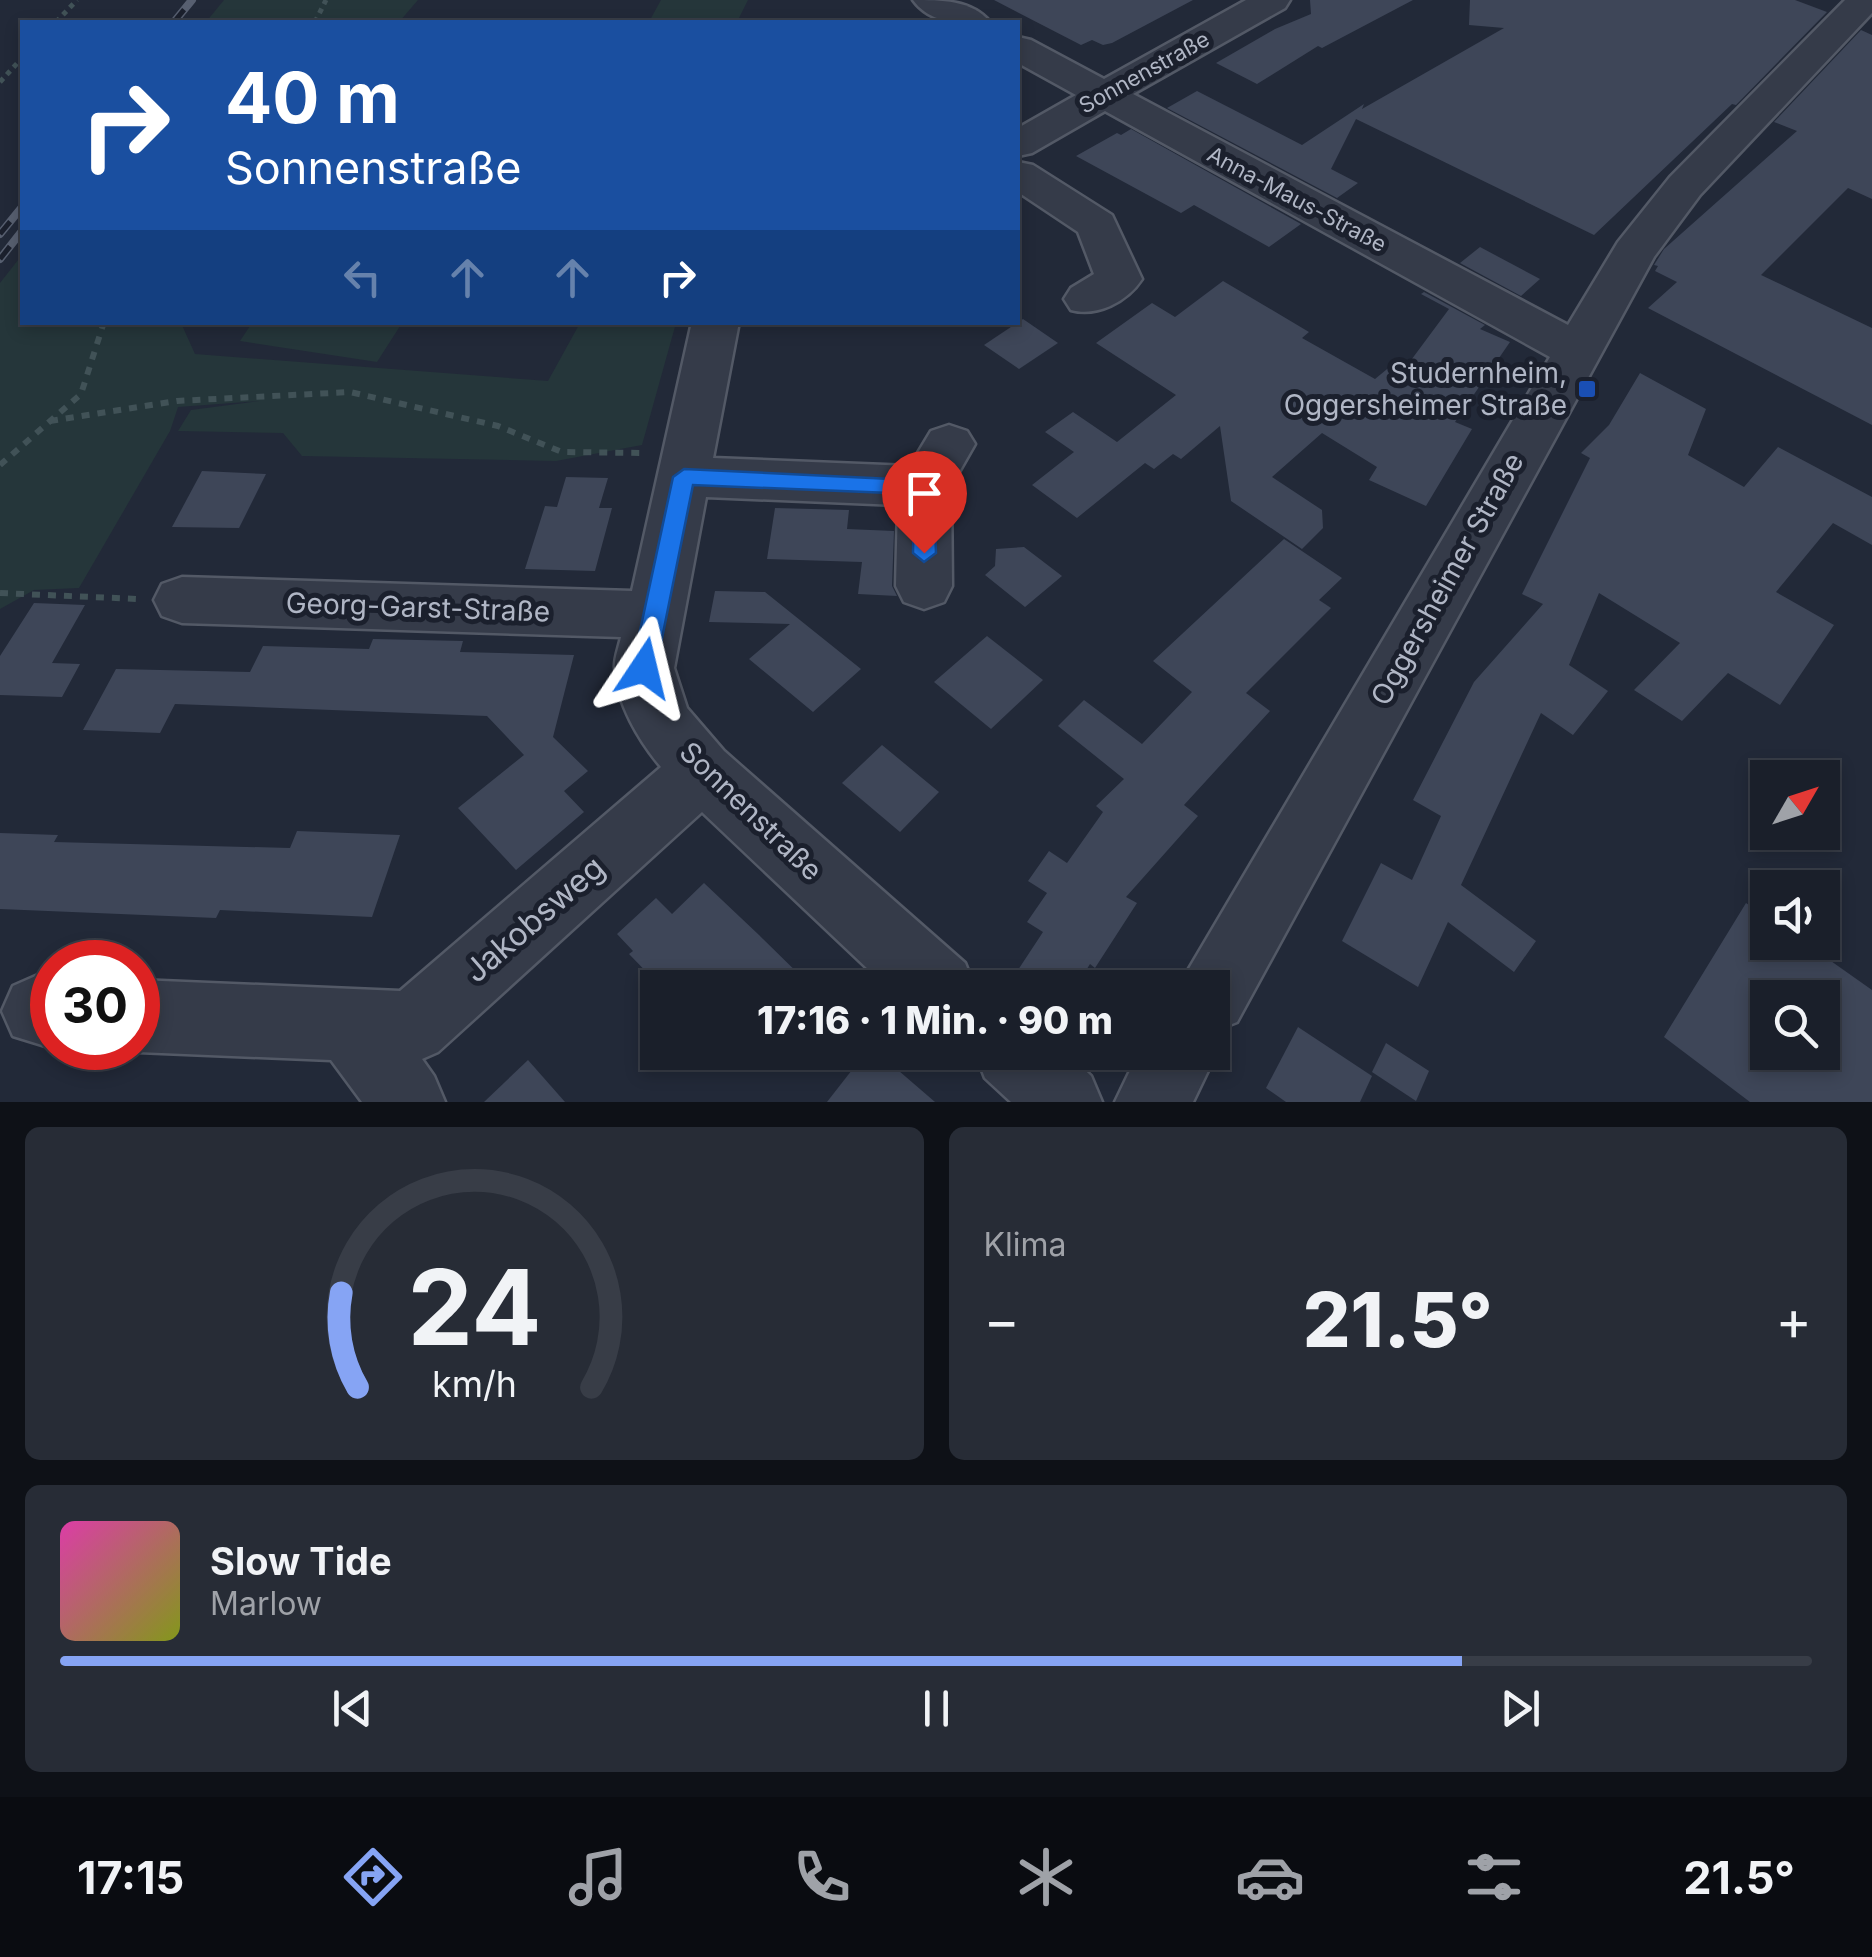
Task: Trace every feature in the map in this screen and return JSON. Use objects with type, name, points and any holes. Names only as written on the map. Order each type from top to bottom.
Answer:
[{"type":"street","points":[[931,0],[968,20]]},
{"type":"street","name":"Sonnenstraße","points":[[1020,143],[1272,0]]},
{"type":"street","name":"Oggersheimer Straße","points":[[1227,970],[1634,252],[1685,186],[1865,0]]},
{"type":"street","name":"Anna-Maus-Straße","points":[[1020,49],[1576,350]]},
{"type":"street","points":[[1020,175],[1097,225],[1119,279],[1087,299]]},
{"type":"street","name":"Sonnenstraße","points":[[715,325],[644,668],[661,722],[702,771],[920,970]]},
{"type":"street","points":[[687,465],[937,465],[924,586]]},
{"type":"street","name":"Georg-Garst-Straße","points":[[182,600],[654,615]]},
{"type":"street","name":"Jakobsweg","points":[[160,1017],[413,1027],[702,771]]},
{"type":"street","points":[[350,1026],[408,1102]]},
{"type":"street","points":[[1030,1070],[1065,1102]]},
{"type":"street","points":[[1152,1102],[1171,1070]]},
{"type":"path","points":[[58,20],[77,0]]},
{"type":"path","points":[[0,82],[20,60]]},
{"type":"path","points":[[0,465],[82,394],[103,325]]},
{"type":"path","points":[[50,421],[177,401],[350,392],[498,426],[562,452],[687,465]]},
{"type":"path","points":[[0,593],[32,598],[182,600]]},
{"type":"shaded area","points":[[224,0],[418,0],[401,20],[208,20]]},
{"type":"shaded area","points":[[661,0],[748,0],[738,20],[650,20]]},
{"type":"shaded area","points":[[20,258],[20,325],[182,325],[195,354],[548,381],[579,325],[675,325],[642,445],[556,461],[302,456],[283,433],[178,431],[191,410],[259,401],[178,407],[170,431],[79,588],[34,590],[0,609],[0,283]]},
{"type":"shaded area","points":[[250,325],[401,325],[377,362],[240,341]]},
{"type":"building","points":[[994,0],[1193,0],[1112,43],[1103,45],[1092,40],[1081,45]]},
{"type":"building","points":[[1310,0],[1413,0],[1322,48],[1318,46],[1257,84],[1216,63],[1275,29],[1311,14]]},
{"type":"building","points":[[1470,0],[1795,0],[1827,12],[1736,105],[1732,104],[1594,235],[1356,119],[1331,169],[1358,183],[1337,198],[1167,108],[1197,91],[1302,145],[1364,104],[1362,109],[1504,28],[1469,25]]},
{"type":"building","points":[[1861,30],[1872,35],[1872,199],[1848,188],[1761,275],[1872,328],[1872,425],[1648,308],[1677,282],[1655,271],[1658,266],[1654,265],[1664,249],[1797,131],[1774,122]]},
{"type":"building","points":[[1131,129],[1301,224],[1269,247],[1194,205],[1181,213],[1076,156]]},
{"type":"building","points":[[1480,247],[1540,279],[1521,296],[1460,263]]},
{"type":"building","points":[[1223,281],[1309,332],[1302,338],[1375,379],[1392,365],[1403,371],[1449,309],[1421,294],[1424,292],[1485,325],[1480,329],[1510,342],[1455,422],[1472,429],[1426,506],[1369,480],[1377,467],[1322,433],[1272,477],[1322,510],[1323,528],[1302,549],[1231,501],[1220,426],[1181,459],[1173,454],[1154,469],[1145,463],[1077,518],[1032,485],[1074,452],[1045,432],[1073,412],[1117,442],[1176,395],[1096,343],[1152,303],[1175,317]]},
{"type":"building","points":[[1023,319],[1058,343],[1019,369],[984,345],[1020,325]]},
{"type":"building","points":[[1640,373],[1706,409],[1688,455],[1744,487],[1778,447],[1872,497],[1872,545],[1833,523],[1776,592],[1834,625],[1780,705],[1728,673],[1682,721],[1634,690],[1680,643],[1599,593],[1569,665],[1608,691],[1573,735],[1541,713],[1461,885],[1536,941],[1514,972],[1448,922],[1418,987],[1342,941],[1381,863],[1412,880],[1441,816],[1413,800],[1474,682],[1543,604],[1522,594],[1590,458],[1581,453],[1609,425]]},
{"type":"building","points":[[202,471],[266,474],[239,528],[172,527]]},
{"type":"building","points":[[566,477],[608,478],[599,508],[612,508],[595,571],[525,569],[545,506],[557,507]]},
{"type":"building","points":[[775,508],[849,510],[847,529],[894,531],[892,586],[897,596],[858,594],[862,562],[767,559]]},
{"type":"building","points":[[1284,539],[1342,578],[1319,600],[1331,608],[1246,693],[1270,711],[1184,805],[1198,816],[1126,897],[1137,903],[1095,968],[1090,964],[1086,970],[1018,970],[1043,932],[1027,922],[1047,893],[1028,881],[1049,851],[1067,863],[1103,812],[1096,806],[1124,779],[1058,726],[1084,700],[1142,744],[1192,692],[1153,661]]},
{"type":"building","points":[[1024,547],[1062,576],[1025,607],[985,575],[995,566],[996,549]]},
{"type":"building","points":[[715,591],[765,592],[861,669],[813,712],[749,659],[790,624],[709,622]]},
{"type":"building","points":[[34,603],[85,605],[52,663],[80,664],[62,697],[0,695],[0,656]]},
{"type":"building","points":[[987,636],[1043,680],[991,729],[934,682]]},
{"type":"building","points":[[373,639],[463,641],[460,652],[574,655],[553,737],[588,771],[564,791],[584,812],[516,870],[458,808],[524,755],[487,716],[175,704],[160,733],[83,730],[116,669],[250,672],[263,646],[369,649]]},
{"type":"building","points":[[882,745],[939,792],[900,832],[842,783]]},
{"type":"building","points":[[297,831],[400,835],[372,917],[220,910],[216,918],[0,909],[0,833],[58,835],[54,842],[290,848]]},
{"type":"building","points":[[704,883],[794,970],[645,970],[617,934],[656,898],[672,914]]},
{"type":"building","points":[[1746,903],[1750,906],[1750,960],[1830,960],[1872,990],[1872,1102],[1750,1102],[1664,1037]]},
{"type":"building","points":[[1298,1027],[1372,1076],[1360,1102],[1286,1102],[1266,1088]]},
{"type":"building","points":[[1386,1043],[1429,1071],[1416,1101],[1372,1072]]},
{"type":"building","points":[[528,1060],[565,1102],[484,1102]]},
{"type":"building","points":[[852,1070],[898,1070],[935,1102],[827,1102]]},
{"type":"railway","points":[[176,20],[192,0]]},
{"type":"railway","points":[[0,234],[20,209]]},
{"type":"railway","points":[[0,259],[20,234]]},
{"type":"place","name":"Studernheim, Oggersheimer Straße","points":[[1587,389]]},
{"type":"route","points":[[644,668],[684,477],[925,486],[924,553]]}]
